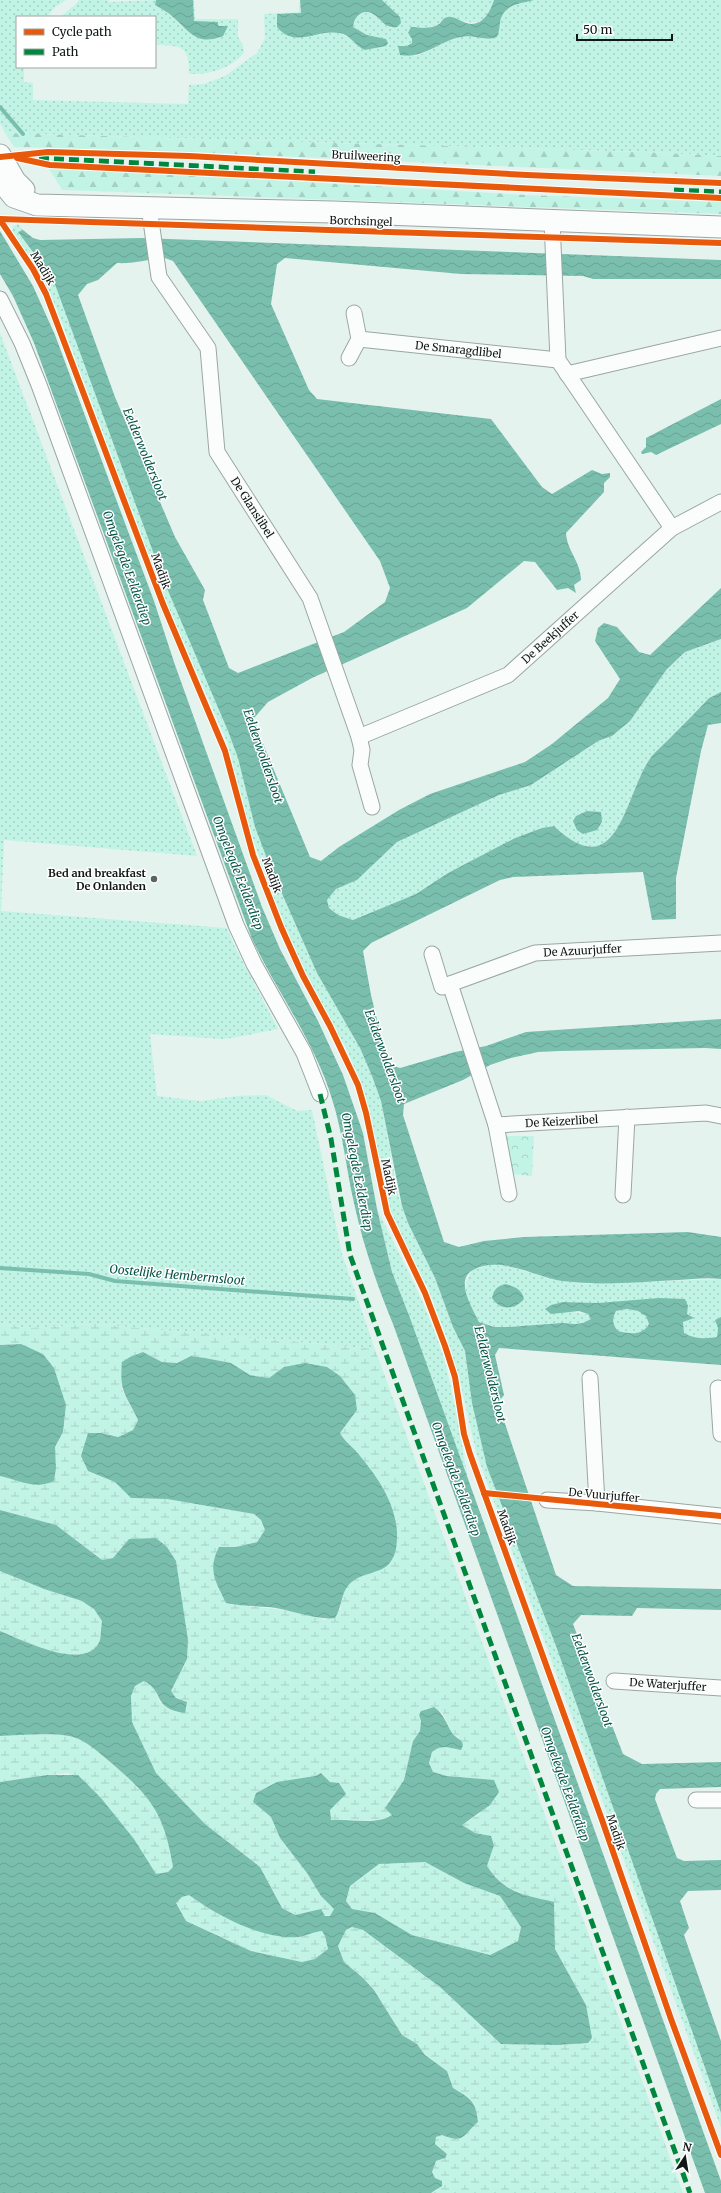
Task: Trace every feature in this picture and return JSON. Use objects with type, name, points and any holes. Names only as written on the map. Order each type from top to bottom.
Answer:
[{"type":"main road","name":"Borchsingel","points":[[0,155],[19,186],[33,197],[53,204]]},
{"type":"main road","name":"Borchsingel","points":[[0,180],[8,192],[20,200],[37,205],[53,204],[149,207],[721,227]]},
{"type":"street","name":"De Glanslibel","points":[[149,207],[156,267],[159,277],[208,348],[217,452],[310,598],[359,737],[362,750],[360,765],[372,807]]},
{"type":"street","points":[[552,221],[558,360],[672,528]]},
{"type":"street","points":[[0,299],[22,343],[39,385],[236,925],[254,964],[304,1053],[320,1094]]},
{"type":"street","points":[[349,358],[359,339],[354,313]]},
{"type":"street","points":[[567,374],[721,338]]},
{"type":"street","name":"De Smaragdlibel","points":[[359,339],[558,360]]},
{"type":"street","name":"De Beekjuffer","points":[[359,737],[508,675],[672,528],[721,502]]},
{"type":"street","name":"De Azuurjuffer","points":[[450,984],[535,953],[721,943]]},
{"type":"street","points":[[432,954],[442,987],[450,984],[496,1125],[509,1194]]},
{"type":"street","name":"De Keizerlibel","points":[[496,1125],[706,1113],[721,1116]]},
{"type":"street","points":[[623,1195],[627,1117]]},
{"type":"street","name":"De Vuurjuffer","points":[[590,1378],[596,1503]]},
{"type":"street","points":[[718,1388],[721,1434]]},
{"type":"street","name":"De Vuurjuffer","points":[[547,1500],[596,1503],[721,1516]]},
{"type":"street","name":"De Waterjuffer","points":[[614,1681],[721,1688]]},
{"type":"street","points":[[696,1800],[721,1800]]},
{"type":"green space","points":[[0,0],[66,0],[55,7],[48,16],[16,16],[16,68],[24,68],[24,82],[33,83],[33,100],[188,104],[189,85],[204,84],[225,76],[257,53],[265,38],[264,14],[299,12],[299,0],[301,13],[320,35],[334,32],[340,33],[365,50],[386,46],[386,39],[367,35],[353,27],[359,14],[369,12],[378,17],[391,28],[400,17],[382,0],[494,0],[484,18],[479,21],[468,22],[443,19],[438,24],[433,26],[420,27],[412,39],[412,43],[407,46],[399,46],[416,56],[456,38],[474,36],[490,39],[497,37],[501,18],[507,9],[515,5],[534,0],[721,0],[721,156],[645,152],[5,133],[0,123]]},
{"type":"green space","points":[[79,0],[108,0],[109,2],[156,0],[155,5],[172,16],[181,25],[223,36],[227,26],[218,26],[217,22],[193,21],[194,0],[195,19],[238,19],[238,37],[243,45],[244,53],[238,59],[219,70],[189,74],[189,64],[185,52],[182,49],[172,46],[156,45],[156,16],[61,16]]},
{"type":"green space","points":[[5,133],[645,152],[721,156],[721,176],[189,152],[14,147]]},
{"type":"green space","points":[[48,167],[527,195],[721,202],[721,214],[62,190]]},
{"type":"green space","points":[[18,224],[23,230],[18,233],[53,279],[163,579],[228,731],[238,758],[255,827],[269,864],[317,973],[360,1048],[372,1076],[381,1101],[399,1198],[408,1223],[435,1278],[453,1327],[465,1351],[472,1403],[487,1467],[556,1646],[721,2113],[721,2128],[476,1452],[459,1377],[449,1344],[427,1286],[403,1243],[391,1212],[361,1084],[348,1052],[307,978],[281,918],[250,831],[227,742],[164,597],[56,307],[44,280],[12,231],[13,226]]},
{"type":"green space","points":[[0,333],[197,856],[4,840],[1,911],[227,928],[234,945],[278,1029],[233,1038],[220,1039],[150,1034],[157,1096],[201,1101],[237,1096],[266,1095],[297,1111],[312,1110],[342,1254],[375,1349],[95,1324],[28,1328],[0,1324]]},
{"type":"green space","points":[[721,639],[721,692],[709,698],[651,757],[642,773],[626,812],[617,829],[606,841],[593,847],[576,842],[554,826],[542,828],[515,838],[448,873],[416,894],[353,920],[338,915],[329,908],[327,900],[336,889],[357,880],[397,842],[499,795],[531,785],[598,741],[612,736],[630,721],[667,669],[685,652]]},
{"type":"green space","points":[[507,1136],[534,1136],[532,1176],[508,1174]]},
{"type":"green space","points":[[377,1209],[414,1282],[438,1339],[458,1421],[469,1484],[392,1272]]},
{"type":"green space","points":[[488,1265],[506,1266],[561,1281],[590,1284],[721,1279],[721,1317],[715,1320],[718,1328],[717,1337],[700,1338],[684,1333],[683,1322],[688,1306],[563,1302],[552,1305],[546,1309],[588,1314],[591,1319],[583,1323],[494,1327],[479,1322],[469,1302],[466,1290],[468,1277],[472,1270]]},
{"type":"green space","points":[[627,1309],[638,1311],[646,1315],[649,1324],[643,1331],[631,1334],[617,1331],[613,1324],[616,1311]]},
{"type":"green space","points":[[0,1324],[28,1328],[95,1324],[375,1349],[683,2193],[431,2193],[438,2190],[432,2172],[436,2161],[445,2158],[434,2144],[436,2137],[442,2135],[449,2138],[459,2139],[466,2135],[478,2122],[469,2097],[453,2088],[447,2071],[425,2055],[417,2044],[402,2035],[374,1990],[363,1978],[344,1962],[338,1946],[346,1930],[352,1927],[363,1930],[440,1987],[501,2044],[557,2045],[588,2043],[586,2005],[555,1949],[554,1902],[516,1892],[508,1888],[487,1866],[494,1845],[491,1836],[475,1833],[461,1825],[480,1814],[473,1778],[447,1776],[433,1772],[429,1763],[432,1752],[438,1748],[446,1747],[457,1750],[459,1737],[453,1735],[442,1712],[427,1708],[421,1711],[419,1715],[421,1721],[420,1731],[413,1741],[404,1780],[388,1802],[392,1815],[370,1821],[330,1820],[330,1810],[338,1803],[330,1782],[321,1773],[253,1802],[271,1817],[280,1838],[307,1873],[321,1896],[334,1909],[330,1916],[306,1913],[295,1915],[282,1908],[260,1867],[205,1824],[156,1773],[132,1722],[131,1696],[135,1686],[144,1681],[153,1686],[160,1703],[187,1702],[176,1698],[171,1691],[187,1659],[188,1640],[129,1539],[113,1558],[102,1560],[56,1525],[0,1510],[0,1476],[56,1468],[55,1447],[63,1432],[66,1405],[54,1368],[43,1354],[21,1344],[0,1345]],"holes":[[[143,1352],[162,1362],[177,1363],[191,1356],[205,1358],[231,1363],[250,1375],[269,1378],[284,1367],[357,1410],[340,1433],[370,1469],[385,1567],[361,1576],[350,1583],[342,1595],[341,1609],[325,1620],[301,1613],[226,1603],[219,1547],[236,1547],[257,1542],[265,1530],[261,1520],[254,1514],[167,1499],[131,1498],[115,1482],[101,1433],[118,1437],[133,1430],[138,1420],[122,1390],[121,1371]]]},
{"type":"green space","points":[[0,1571],[44,1589],[82,1601],[94,1609],[102,1621],[100,1640],[93,1650],[83,1654],[69,1654],[53,1651],[23,1641],[0,1631]]},
{"type":"green space","points":[[21,1734],[62,1735],[73,1737],[92,1747],[123,1773],[145,1795],[160,1819],[165,1832],[173,1867],[168,1872],[156,1874],[101,1798],[68,1773],[0,1782],[0,1736]]},
{"type":"green space","points":[[425,1862],[464,1883],[500,1896],[521,1927],[518,1941],[490,1955],[412,1935],[375,1913],[352,1909],[346,1901],[350,1886],[379,1864]]},
{"type":"green space","points":[[189,1895],[215,1912],[298,1937],[322,1931],[325,1936],[328,1949],[316,1959],[302,1962],[251,1951],[186,1921],[176,1903],[182,1897]]},
{"type":"water","points":[[156,0],[193,0],[194,21],[218,22],[218,26],[228,26],[223,36],[207,40],[200,39],[190,33],[171,15],[155,5]]},
{"type":"water","points":[[300,0],[382,0],[400,17],[401,23],[397,27],[389,27],[369,12],[359,14],[353,27],[367,35],[386,39],[388,43],[386,46],[365,50],[343,34],[339,33],[323,33],[299,38],[291,37],[277,27],[277,14],[301,13]]},
{"type":"water","points":[[494,0],[534,0],[515,5],[507,9],[501,18],[497,37],[489,39],[466,36],[453,39],[424,52],[409,56],[400,55],[398,46],[407,46],[412,43],[412,39],[408,33],[411,27],[433,27],[448,17],[455,18],[466,23],[477,23],[488,14]]},
{"type":"water","points":[[23,230],[33,238],[40,240],[142,238],[721,260],[721,279],[593,279],[583,276],[461,274],[285,258],[277,264],[271,304],[309,390],[317,399],[491,419],[542,487],[552,494],[592,470],[602,474],[610,473],[610,477],[604,483],[604,492],[566,533],[569,545],[579,568],[581,580],[574,585],[576,593],[568,588],[557,590],[535,562],[524,561],[467,608],[312,678],[268,702],[254,718],[261,739],[310,857],[321,861],[339,847],[399,810],[430,794],[525,762],[552,744],[608,698],[620,679],[595,641],[598,628],[604,623],[617,627],[639,652],[650,655],[721,588],[721,639],[685,652],[667,669],[630,721],[612,736],[598,741],[531,785],[499,795],[397,842],[357,880],[336,889],[327,900],[329,908],[338,915],[353,920],[416,894],[448,873],[515,838],[542,828],[554,826],[576,842],[593,847],[606,841],[617,829],[626,812],[642,773],[651,757],[709,698],[721,692],[721,723],[708,725],[701,751],[676,878],[676,919],[652,920],[643,872],[513,877],[500,880],[371,943],[363,951],[371,995],[388,1064],[400,1068],[455,1052],[486,1046],[526,1032],[721,1019],[721,1049],[705,1048],[538,1052],[511,1058],[490,1065],[463,1080],[404,1104],[403,1115],[444,1242],[459,1247],[484,1241],[524,1237],[688,1232],[721,1237],[721,1279],[700,1278],[620,1283],[591,1283],[562,1281],[518,1268],[494,1265],[483,1266],[473,1270],[465,1281],[465,1287],[469,1302],[479,1322],[494,1327],[562,1323],[575,1324],[583,1323],[591,1319],[588,1314],[579,1311],[551,1314],[545,1309],[551,1305],[563,1302],[598,1303],[659,1298],[685,1299],[688,1306],[687,1314],[694,1318],[683,1322],[684,1333],[700,1338],[717,1337],[718,1328],[715,1320],[721,1317],[721,1365],[499,1348],[495,1355],[504,1395],[498,1403],[556,1575],[573,1586],[721,1589],[721,1610],[637,1608],[632,1616],[581,1615],[573,1624],[623,1754],[642,1764],[721,1762],[721,1787],[660,1789],[656,1794],[655,1799],[677,1858],[684,1861],[721,1860],[721,1890],[688,1891],[680,1901],[689,1928],[684,1935],[721,2041],[721,2113],[556,1646],[487,1467],[472,1403],[465,1351],[453,1327],[435,1278],[408,1223],[402,1206],[381,1101],[372,1076],[360,1048],[317,973],[269,864],[255,827],[238,758],[228,731],[163,579],[53,279],[18,232]],"holes":[[[165,258],[173,261],[380,561],[390,588],[385,602],[344,632],[238,673],[229,668],[203,600],[205,590],[175,537],[115,397],[78,295],[87,284],[98,280],[117,263],[129,263]],[[627,1309],[638,1311],[646,1316],[649,1324],[643,1331],[635,1333],[618,1331],[613,1319],[616,1311]]]},
{"type":"water","name":"Omgelegde Eelderdiep","points":[[0,231],[33,286],[55,335],[154,601],[175,665],[262,907],[280,949],[318,1021],[343,1075],[363,1133],[377,1209],[392,1272],[410,1318],[721,2181],[721,2193],[705,2193],[393,1324],[381,1295],[354,1203],[336,1112],[325,1078],[306,1037],[252,939],[34,343],[13,296],[0,274]]},
{"type":"water","points":[[721,399],[721,424],[656,455],[651,452],[642,454],[641,452],[646,447],[646,438]]},
{"type":"water","points":[[587,811],[601,812],[602,822],[597,830],[583,834],[577,830],[573,821],[576,816]]},
{"type":"water","points":[[506,1284],[515,1287],[520,1291],[524,1299],[520,1303],[508,1308],[499,1305],[492,1298],[496,1288]]},
{"type":"water","points":[[21,1344],[43,1354],[54,1368],[66,1405],[63,1432],[55,1447],[56,1468],[54,1481],[47,1484],[40,1485],[27,1483],[0,1476],[0,1345]]},
{"type":"water","points":[[143,1352],[162,1362],[177,1363],[191,1356],[231,1363],[250,1375],[269,1378],[284,1367],[305,1363],[327,1367],[340,1376],[355,1395],[357,1410],[340,1433],[376,1477],[388,1498],[397,1532],[396,1546],[395,1554],[387,1566],[353,1581],[349,1585],[344,1593],[335,1618],[321,1618],[277,1608],[226,1603],[214,1576],[213,1569],[215,1555],[219,1547],[236,1547],[257,1542],[265,1530],[261,1520],[254,1514],[167,1499],[131,1498],[115,1482],[88,1471],[81,1456],[88,1433],[101,1433],[118,1437],[133,1430],[138,1420],[124,1393],[121,1372],[122,1362]]},
{"type":"water","points":[[0,1510],[56,1525],[102,1560],[113,1558],[129,1539],[156,1538],[167,1547],[176,1561],[188,1640],[187,1659],[171,1691],[176,1698],[187,1702],[185,1713],[167,1708],[160,1700],[155,1690],[144,1681],[135,1686],[131,1696],[132,1722],[156,1773],[205,1824],[260,1867],[282,1908],[295,1915],[321,1909],[325,1916],[330,1916],[334,1909],[321,1896],[307,1873],[280,1838],[271,1817],[253,1802],[256,1793],[277,1782],[315,1776],[321,1773],[330,1782],[339,1783],[346,1794],[330,1810],[331,1820],[370,1821],[392,1815],[385,1808],[404,1780],[413,1741],[420,1731],[421,1721],[419,1715],[421,1711],[434,1707],[443,1716],[452,1733],[463,1744],[461,1750],[446,1747],[438,1748],[432,1752],[429,1763],[433,1772],[447,1776],[494,1780],[499,1792],[490,1805],[462,1825],[475,1833],[491,1836],[494,1845],[487,1866],[508,1888],[525,1895],[554,1902],[555,1949],[586,2005],[592,2038],[588,2043],[557,2045],[501,2044],[440,1987],[363,1930],[352,1927],[346,1930],[338,1946],[344,1962],[363,1978],[374,1990],[402,2035],[417,2044],[425,2055],[447,2071],[453,2088],[468,2098],[476,2109],[478,2122],[466,2135],[459,2139],[449,2138],[442,2135],[436,2137],[435,2144],[447,2154],[445,2158],[436,2161],[432,2172],[435,2178],[442,2181],[442,2186],[431,2193],[0,2193],[0,1782],[47,1775],[78,1775],[101,1798],[134,1839],[156,1874],[168,1872],[173,1867],[165,1832],[153,1806],[145,1795],[123,1773],[92,1747],[83,1741],[66,1735],[37,1734],[0,1736],[0,1631],[22,1641],[53,1651],[68,1654],[82,1654],[93,1650],[100,1640],[102,1621],[94,1609],[82,1601],[44,1589],[0,1571]],"holes":[[[425,1862],[464,1883],[500,1896],[521,1927],[518,1941],[490,1955],[412,1935],[375,1913],[352,1909],[346,1901],[350,1886],[379,1864]],[[189,1895],[200,1903],[240,1925],[270,1935],[298,1937],[322,1931],[325,1936],[328,1949],[315,1959],[302,1962],[251,1951],[186,1921],[176,1903],[182,1897]]]},
{"type":"waterway","name":"Eelderwoldersloot","points":[[0,107],[23,134]]},
{"type":"waterway","name":"Oostelijke Hembermsloot","points":[[0,1268],[89,1274],[115,1281],[353,1299]]},
{"type":"marked path","points":[[39,158],[315,172]]},
{"type":"marked path","points":[[674,190],[721,192]]},
{"type":"marked path","points":[[320,1094],[331,1139],[350,1255],[690,2193]]},
{"type":"cycle path","name":"Bruilweering","points":[[0,157],[48,152],[189,156],[527,175],[721,183]]},
{"type":"cycle path","points":[[17,158],[50,165],[721,198]]},
{"type":"cycle path","points":[[0,219],[721,243]]},
{"type":"cycle path","name":"Madijk","points":[[0,220],[33,269],[46,294],[163,604],[225,751],[253,855],[281,927],[303,976],[330,1026],[358,1085],[366,1113],[387,1213],[425,1293],[445,1346],[455,1377],[464,1434],[470,1454],[602,1820],[671,2019],[721,2155]]},
{"type":"cycle path","points":[[484,1493],[721,1516]]},
{"type":"place","name":"Bed and breakfast De Onlanden","points":[[154,879]]}]
